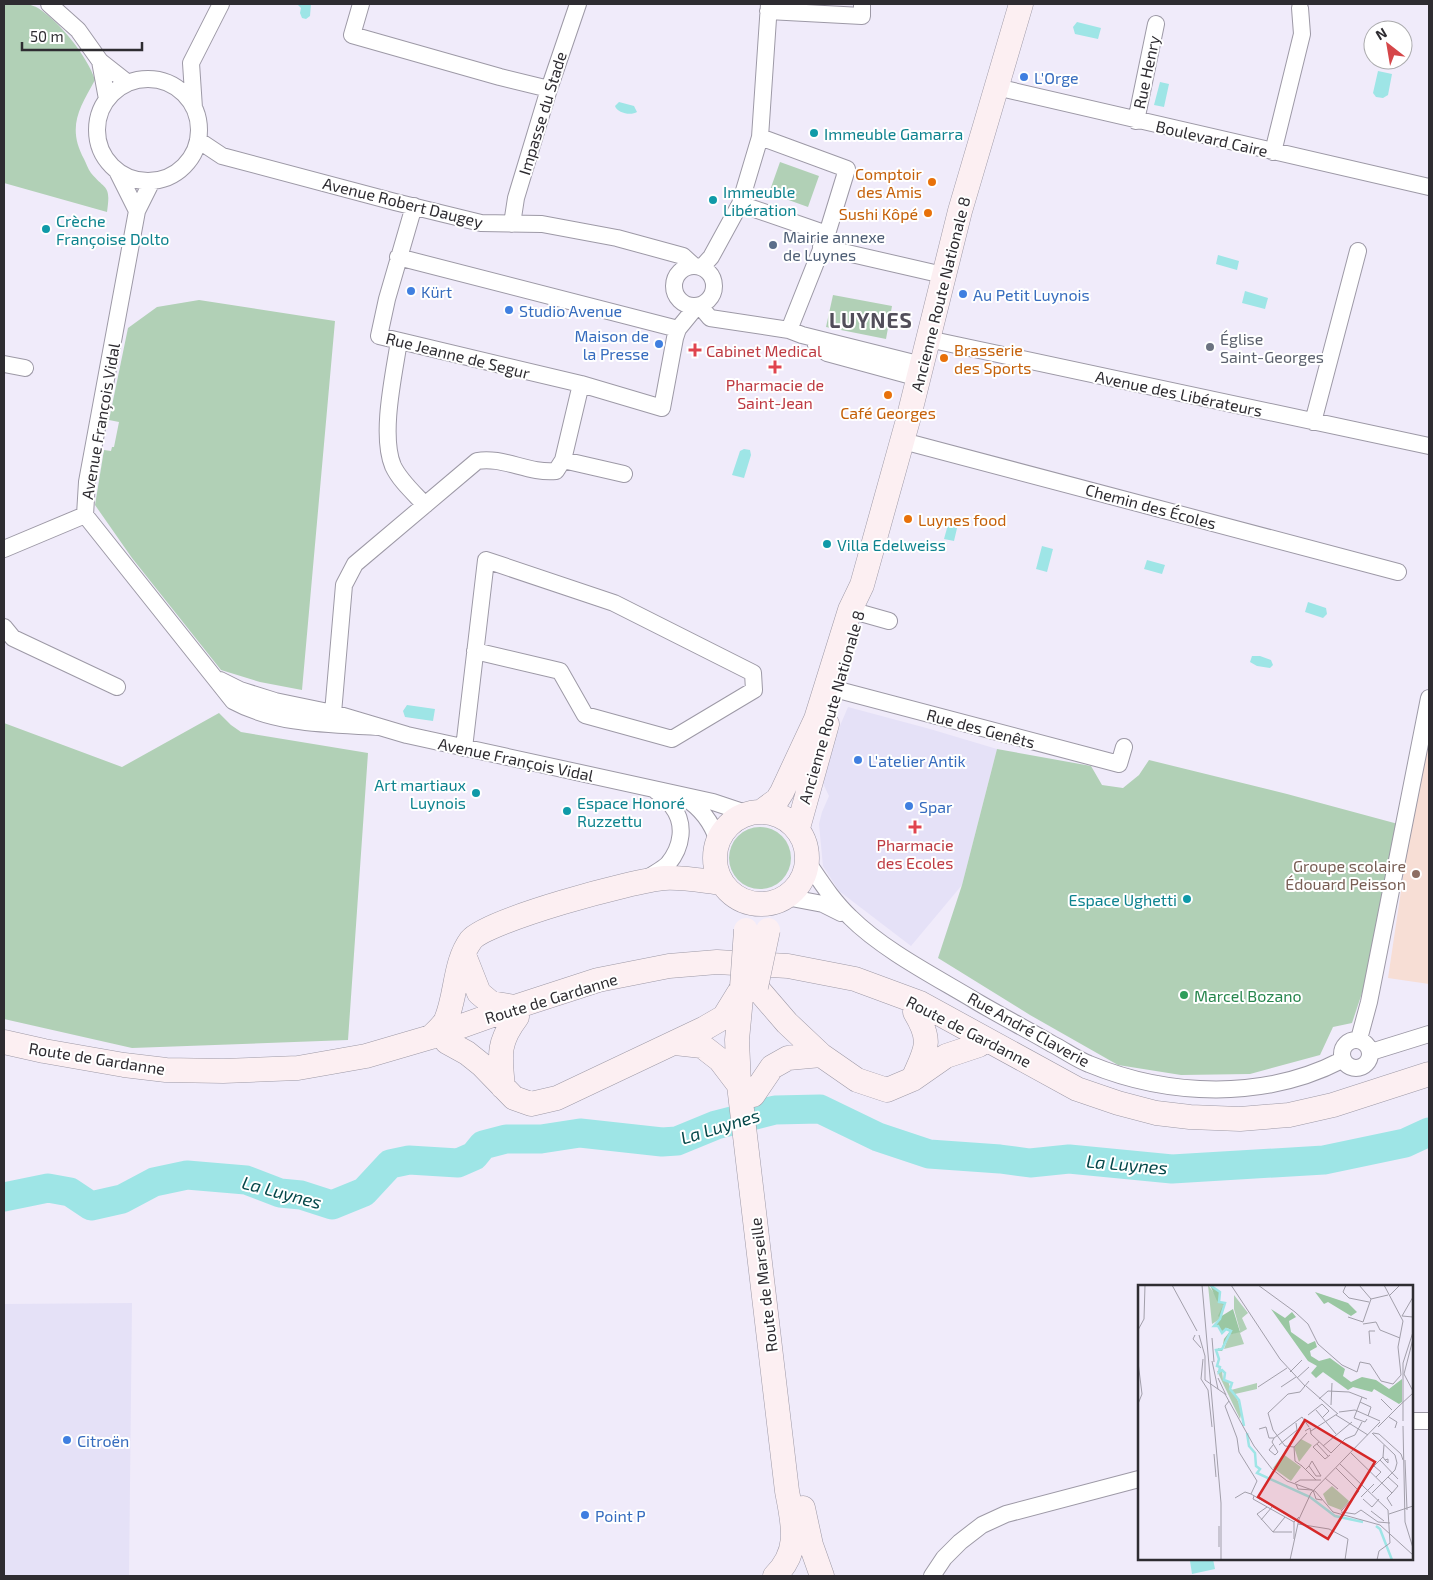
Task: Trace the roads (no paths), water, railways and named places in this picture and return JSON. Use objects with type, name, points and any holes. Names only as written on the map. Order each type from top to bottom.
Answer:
[{"type":"main road","name":"Ancienne Route Nationale 8","points":[[798,828],[831,689],[903,441],[943,275],[1020,4]]},
{"type":"main road","name":"Ancienne Route Nationale 8","points":[[754,812],[777,800],[831,689]]},
{"type":"main road","points":[[754,812],[775,813],[788,819],[798,828],[806,845],[808,864],[804,876],[796,888],[783,899],[757,930],[717,873],[715,861],[717,845],[725,829],[734,820],[754,812]]},
{"type":"main road","points":[[667,878],[696,863],[717,845]]},
{"type":"main road","points":[[783,899],[768,904],[757,904],[745,901],[729,890],[667,878],[643,881],[535,911],[487,928],[471,940],[457,971],[453,996],[439,1040],[467,1053],[482,1065],[514,1098],[531,1104],[557,1098],[705,1028],[724,1017],[749,987],[820,1055],[857,1080],[887,1090],[913,1079],[946,1056],[979,1045]]},
{"type":"main road","name":"Route de Marseille","points":[[757,930],[749,987],[737,1040],[798,1486],[812,1545],[822,1576]]},
{"type":"main road","points":[[464,955],[479,993],[491,1004],[516,1012],[506,1032],[500,1054],[503,1087]]},
{"type":"main road","name":"Route de Gardanne","points":[[4,1052],[58,1066],[129,1076],[184,1080],[227,1080],[305,1075],[380,1061],[598,980],[669,966],[717,962],[788,966],[854,979],[920,1003],[1077,1089],[1156,1113],[1190,1117],[1240,1119],[1289,1115],[1333,1105],[1429,1074]]},
{"type":"main road","name":"Route de Gardanne","points":[[516,1012],[601,990],[670,976],[716,972],[788,975],[851,989],[915,1012],[1072,1096],[1144,1121],[1185,1128],[1251,1128],[1296,1123],[1345,1112],[1429,1084]]},
{"type":"main road","points":[[913,1079],[926,1048],[924,1028],[915,1012]]},
{"type":"main road","name":"Route de Gardanne","points":[[4,1042],[124,1065],[166,1070],[223,1071],[298,1068],[439,1040]]},
{"type":"main road","points":[[675,1043],[702,1046],[720,1060],[744,1093],[772,1066],[788,1058],[820,1055]]},
{"type":"main road","name":"Route de Marseille","points":[[752,1148],[786,1481],[794,1535],[790,1556],[783,1568],[775,1576]]},
{"type":"main road","points":[[784,1576],[792,1576]]},
{"type":"street","points":[[50,4],[78,30],[100,60],[128,82]]},
{"type":"street","points":[[163,81],[191,63],[221,4]]},
{"type":"street","points":[[361,4],[352,35],[549,89]]},
{"type":"street","name":"Impasse du Stade","points":[[512,224],[516,198],[549,89],[578,4]]},
{"type":"street","points":[[705,266],[740,204],[760,137],[768,7],[862,16],[862,4]]},
{"type":"street","points":[[1273,152],[1302,34],[1300,8]]},
{"type":"street","name":"Rue Henry","points":[[1136,121],[1156,24]]},
{"type":"street","points":[[100,60],[107,99]]},
{"type":"street","points":[[191,63],[194,108]]},
{"type":"street","points":[[182,168],[193,155],[198,140],[199,123],[194,108],[187,96],[176,87],[163,81],[146,78],[128,82],[118,88],[107,99],[100,111],[97,124],[98,142],[104,158],[117,171],[140,181],[152,181],[168,177],[182,168],[222,156]]},
{"type":"street","name":"Boulevard Caire","points":[[996,87],[1136,121],[1429,187]]},
{"type":"street","points":[[760,137],[846,169],[795,333]]},
{"type":"street","name":"Avenue Robert Daugey","points":[[198,140],[222,156],[481,223],[542,224],[607,236],[664,250],[705,266]]},
{"type":"street","points":[[117,171],[138,211]]},
{"type":"street","name":"Avenue François Vidal","points":[[152,181],[138,211],[86,482],[85,515],[152,602],[216,677],[233,701],[248,709],[274,717],[309,722],[380,727]]},
{"type":"street","points":[[740,204],[824,240],[943,275]]},
{"type":"street","name":"Rue Jeanne de Segur","points":[[414,206],[398,257],[379,336],[581,384],[662,408],[678,329],[678,298]]},
{"type":"street","points":[[1313,422],[1358,251]]},
{"type":"street","points":[[672,254],[676,276],[674,291],[678,298],[689,306],[702,304],[714,291],[715,283],[705,266]]},
{"type":"street","points":[[398,257],[678,329]]},
{"type":"street","points":[[676,276],[687,267],[705,266]]},
{"type":"street","points":[[702,304],[710,318],[795,333],[920,372]]},
{"type":"street","name":"Rue Jeanne de Segur","points":[[678,329],[702,304]]},
{"type":"street","name":"Avenue des Libérateurs","points":[[928,339],[1313,422],[1429,444]]},
{"type":"street","points":[[399,341],[389,416],[388,449],[394,467],[403,481],[425,505]]},
{"type":"street","points":[[4,364],[25,368]]},
{"type":"street","points":[[333,713],[344,585],[355,564],[477,462],[487,459],[543,472],[556,471],[563,460],[581,384]]},
{"type":"street","name":"Chemin des Écoles","points":[[903,441],[1398,572]]},
{"type":"street","points":[[563,460],[624,474]]},
{"type":"street","points":[[4,549],[85,515]]},
{"type":"street","points":[[464,748],[486,560],[614,603],[753,673],[754,690],[672,739],[584,715],[560,671],[476,651]]},
{"type":"street","points":[[854,611],[889,621]]},
{"type":"street","points":[[4,626],[13,638],[117,687]]},
{"type":"street","name":"Avenue François Vidal","points":[[216,677],[240,690],[267,699],[333,713],[464,748],[754,812]]},
{"type":"street","name":"Rue des Genêts","points":[[831,689],[1119,764],[1124,747]]},
{"type":"street","points":[[1359,1039],[1429,698]]},
{"type":"street","name":"Avenue François Vidal","points":[[643,881],[667,865],[678,849],[682,833],[679,817],[672,805],[653,789]]},
{"type":"street","name":"Avenue François Vidal","points":[[682,795],[697,805],[708,820],[717,845]]},
{"type":"street","name":"Rue André Claverie","points":[[808,864],[831,897],[850,918]]},
{"type":"street","name":"Rue André Claverie","points":[[783,899],[823,904],[850,918],[906,960],[1087,1063],[1122,1076],[1185,1088],[1238,1089],[1289,1080],[1324,1069],[1342,1060]]},
{"type":"street","points":[[1371,1052],[1429,1034]]},
{"type":"street","points":[[1359,1039],[1364,1042],[1369,1046],[1371,1052],[1370,1059],[1366,1065],[1360,1068],[1346,1065],[1342,1060],[1342,1049],[1346,1043],[1352,1040],[1359,1039]]},
{"type":"street","points":[[1413,1421],[1429,1421]]},
{"type":"street","points":[[932,1576],[949,1553],[982,1525],[1006,1514],[1138,1479]]},
{"type":"waterway","name":"La Luynes","points":[[4,1197],[48,1188],[70,1192],[91,1206],[122,1199],[154,1182],[187,1175],[246,1180],[280,1193],[301,1195],[332,1205],[364,1192],[390,1164],[409,1160],[458,1163],[474,1156],[483,1145],[506,1139],[541,1139],[580,1133],[662,1142],[677,1141],[716,1125],[775,1110],[820,1109],[878,1137],[929,1154],[1030,1163],[1069,1159],[1172,1169],[1324,1160],[1405,1143],[1429,1132]]},
{"type":"place","name":"L'Orge","points":[[1024,77]]},
{"type":"place","name":"Immeuble Gamarra","points":[[814,133]]},
{"type":"place","name":"Comptoir des Amis","points":[[932,182]]},
{"type":"place","name":"Immeuble Libération","points":[[713,200]]},
{"type":"place","name":"Sushi Kôpé","points":[[928,213]]},
{"type":"place","name":"Crèche Françoise Dolto","points":[[46,229]]},
{"type":"place","name":"Mairie annexe de Luynes","points":[[773,245]]},
{"type":"place","name":"Kürt","points":[[411,291]]},
{"type":"place","name":"Au Petit Luynois","points":[[963,294]]},
{"type":"place","name":"Studio Avenue","points":[[509,310]]},
{"type":"place","name":"Maison de la Presse","points":[[659,344]]},
{"type":"place","name":"Église Saint-Georges","points":[[1210,347]]},
{"type":"place","name":"Cabinet Medical","points":[[695,350]]},
{"type":"place","name":"Brasserie des Sports","points":[[944,358]]},
{"type":"place","name":"Pharmacie de Saint-Jean","points":[[775,367]]},
{"type":"place","name":"Café Georges","points":[[888,395]]},
{"type":"place","name":"Luynes food","points":[[908,519]]},
{"type":"place","name":"Villa Edelweiss","points":[[827,544]]},
{"type":"place","name":"L'atelier Antik","points":[[858,760]]},
{"type":"place","name":"Art martiaux Luynois","points":[[476,793]]},
{"type":"place","name":"Spar","points":[[909,806]]},
{"type":"place","name":"Espace Honoré Ruzzettu","points":[[567,811]]},
{"type":"place","name":"Pharmacie des Ecoles","points":[[915,827]]},
{"type":"place","name":"Groupe scolaire Édouard Peisson","points":[[1416,874]]},
{"type":"place","name":"Espace Ughetti","points":[[1187,899]]},
{"type":"place","name":"Marcel Bozano","points":[[1184,995]]},
{"type":"place","name":"Citroën","points":[[67,1440]]},
{"type":"place","name":"Point P","points":[[585,1515]]},
{"type":"district","name":"LUYNES","points":[[871,319]]}]
